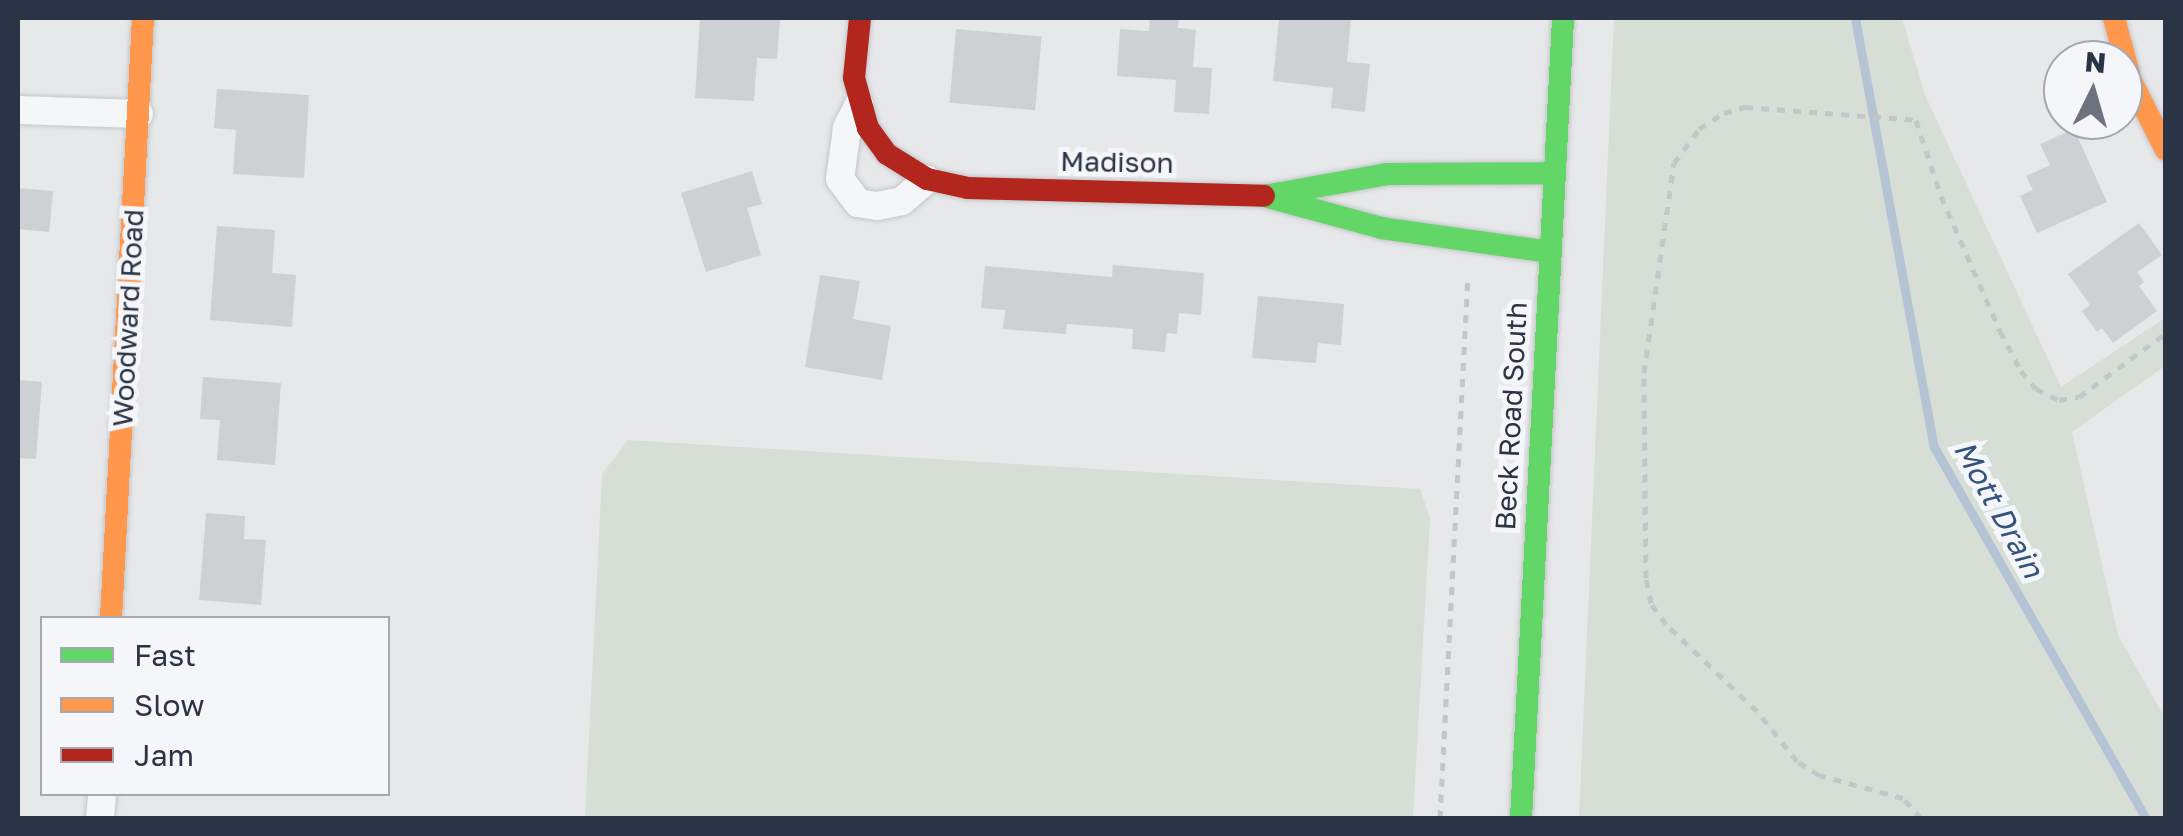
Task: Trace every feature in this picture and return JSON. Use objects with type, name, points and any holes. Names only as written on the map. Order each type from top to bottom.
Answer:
[{"type":"street","name":"Woodward Road","points":[[111,616],[143,18]]},
{"type":"street","points":[[858,104],[846,128],[840,179],[858,203],[877,206],[902,202],[927,180],[887,154],[858,104],[854,78],[860,18]]},
{"type":"street","name":"Beck Road South","points":[[1521,818],[1563,18]]},
{"type":"street","points":[[2114,18],[2131,81],[2166,150]]},
{"type":"street","points":[[18,110],[139,114]]},
{"type":"street","name":"Madison","points":[[927,180],[968,188],[1264,196],[1387,174],[1554,174]]},
{"type":"street","name":"Madison","points":[[1264,196],[1382,228],[1550,252]]},
{"type":"path","points":[[1921,818],[1904,798],[1819,775],[1796,761],[1756,711],[1666,624],[1651,603],[1646,578],[1644,373],[1674,163],[1699,130],[1724,112],[1745,107],[1916,120],[1941,196],[2000,331],[2021,372],[2036,389],[2059,400],[2079,397],[2166,333]]},
{"type":"path","points":[[1440,818],[1468,275]]},
{"type":"shaded area","points":[[1614,18],[1902,18],[1925,95],[2061,387],[2165,318],[2165,366],[2072,432],[2118,635],[2165,718],[2165,818],[1579,818]]},
{"type":"shaded area","points":[[628,440],[1420,489],[1430,518],[1413,818],[585,818],[602,474]]},
{"type":"building","points":[[700,18],[780,20],[777,59],[757,58],[754,101],[695,98]]},
{"type":"building","points":[[1150,18],[1179,18],[1178,28],[1196,30],[1193,67],[1212,68],[1209,114],[1174,112],[1176,80],[1117,76],[1120,29],[1149,31]]},
{"type":"building","points":[[1351,18],[1347,62],[1370,64],[1365,112],[1331,108],[1333,88],[1273,81],[1279,19]]},
{"type":"building","points":[[956,29],[1042,36],[1035,110],[950,103]]},
{"type":"building","points":[[217,89],[309,95],[304,178],[233,174],[236,130],[214,128]]},
{"type":"building","points":[[2049,140],[2079,140],[2107,202],[2037,233],[2020,196],[2033,190],[2026,176],[2050,165],[2040,144]]},
{"type":"building","points":[[752,171],[762,204],[747,208],[761,255],[706,272],[681,193]]},
{"type":"building","points":[[18,188],[53,191],[49,232],[18,229]]},
{"type":"building","points":[[2139,223],[2162,255],[2137,272],[2144,282],[2139,286],[2157,311],[2113,343],[2102,328],[2097,332],[2082,311],[2090,305],[2068,274]]},
{"type":"building","points":[[217,226],[275,230],[272,273],[296,275],[292,327],[210,320]]},
{"type":"building","points":[[1113,265],[1204,273],[1201,315],[1179,313],[1177,334],[1167,333],[1165,352],[1132,349],[1133,329],[1067,324],[1066,334],[1003,329],[1005,310],[981,308],[985,266],[1112,277]]},
{"type":"building","points":[[820,275],[860,281],[853,319],[891,326],[882,380],[805,367]]},
{"type":"building","points":[[1258,296],[1344,304],[1341,345],[1318,343],[1316,363],[1252,358]]},
{"type":"building","points":[[203,377],[281,383],[275,465],[217,460],[220,420],[200,419]]},
{"type":"building","points":[[18,380],[42,382],[36,459],[18,458]]},
{"type":"building","points":[[206,513],[245,516],[244,539],[266,540],[261,605],[199,600]]},
{"type":"waterway","name":"Mott Drain","points":[[1855,18],[1934,447],[2146,818]]},
{"type":"traffic: fast","points":[[1521,818],[1563,18]]},
{"type":"traffic: fast","points":[[1550,252],[1382,228],[1264,196],[1387,174],[1554,173]]},
{"type":"traffic: slow","points":[[111,616],[143,18]]},
{"type":"traffic: slow","points":[[2114,18],[2131,81],[2166,150]]},
{"type":"traffic: jam","points":[[860,18],[854,78],[868,128],[887,154],[927,179],[968,188],[1264,196]]}]
